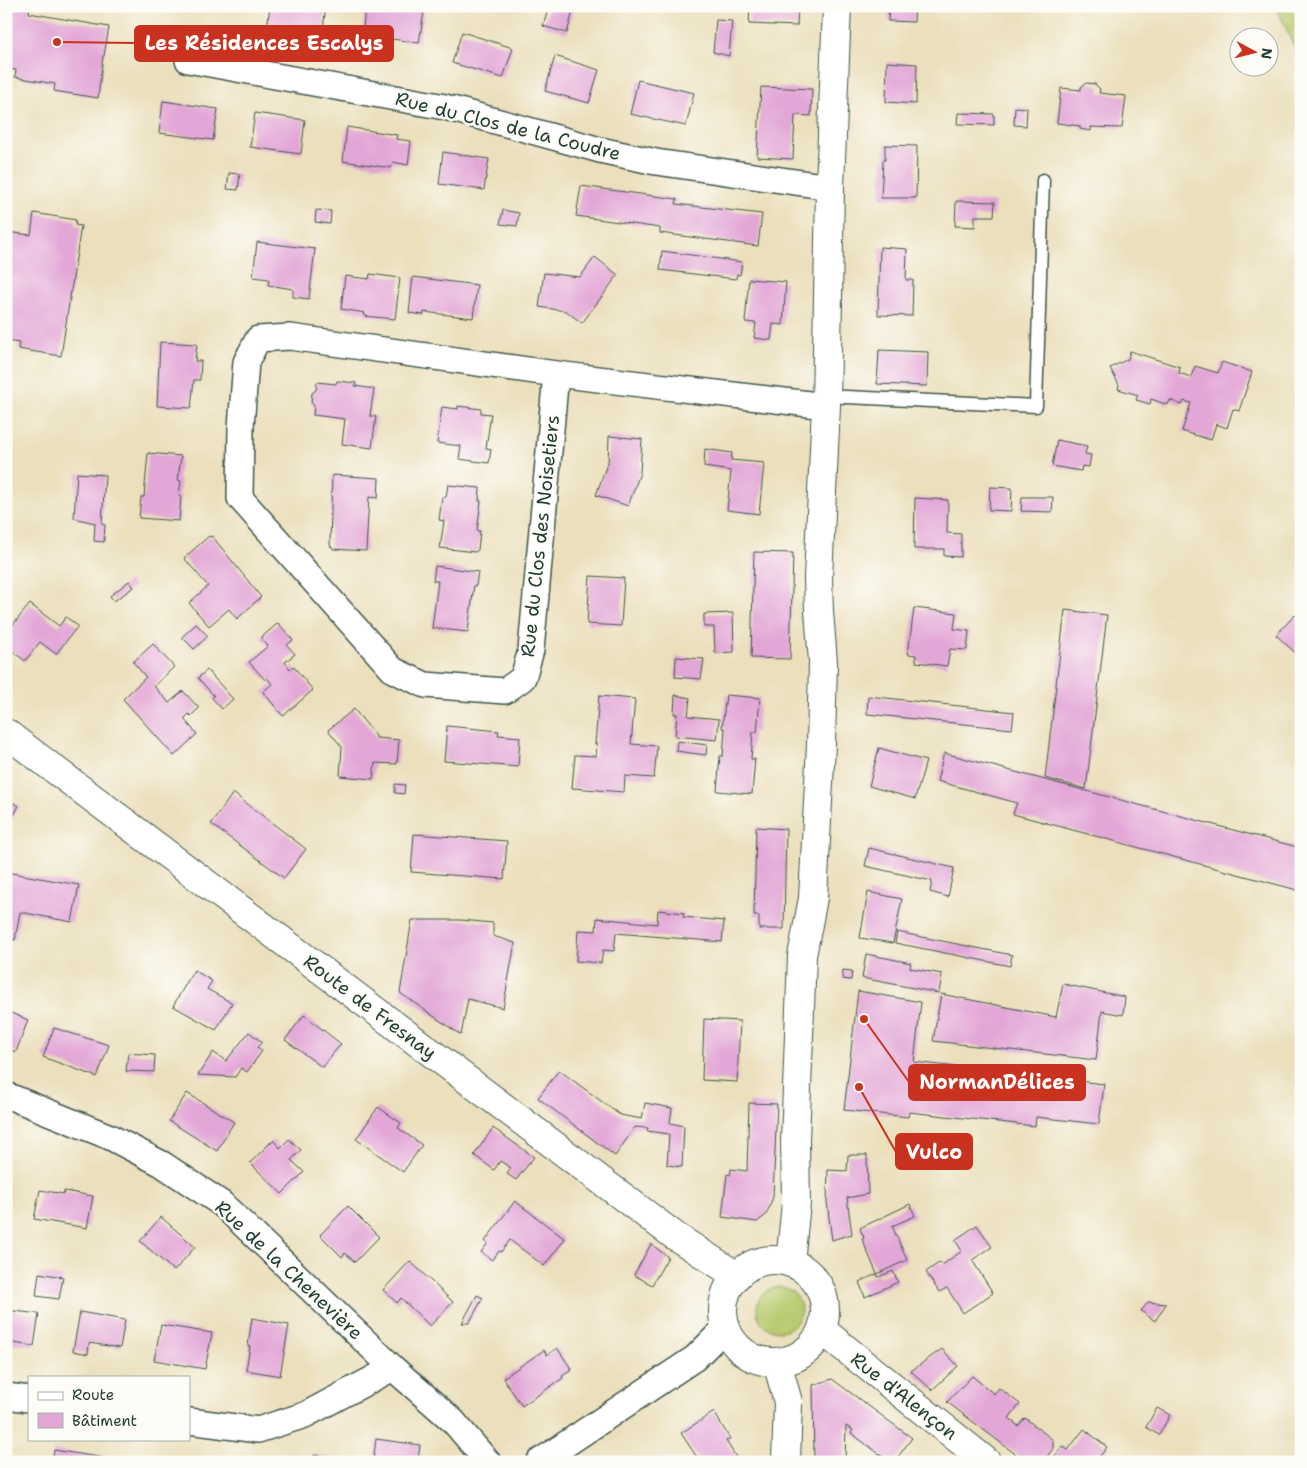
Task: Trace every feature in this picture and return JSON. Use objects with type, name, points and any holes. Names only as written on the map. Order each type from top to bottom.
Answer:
[{"type":"street","points":[[790,1263],[796,1203],[795,1141],[802,956],[813,898],[820,754],[823,662],[818,611],[818,578],[826,401],[830,187],[837,6]]},
{"type":"street","name":"Rue du Clos de la Coudre","points":[[188,60],[445,107],[600,150],[656,162],[830,187]]},
{"type":"street","name":"Rue du Clos des Noisetiers","points":[[556,374],[531,650],[523,678],[505,691],[425,684],[393,670],[240,498],[241,427],[246,362],[258,339],[290,337],[556,374],[826,401]]},
{"type":"street","name":"Route de Fresnay","points":[[6,733],[675,1236],[737,1276]]},
{"type":"street","name":"Rue de la Chenevière","points":[[6,1095],[110,1137],[162,1164],[222,1204],[393,1368],[453,1421],[488,1462]]},
{"type":"street","points":[[772,1260],[790,1263],[805,1270],[817,1282],[824,1298],[825,1314],[822,1330],[815,1343],[804,1353],[792,1360],[777,1362],[760,1360],[746,1354],[733,1342],[726,1327],[723,1314],[724,1300],[737,1276],[753,1265],[772,1260]]},
{"type":"street","points":[[540,1462],[695,1358],[726,1327]]},
{"type":"street","name":"Rue d'Alençon","points":[[822,1330],[987,1462]]},
{"type":"street","points":[[777,1362],[788,1402],[786,1462]]},
{"type":"street","points":[[190,1420],[258,1430],[305,1415],[393,1368]]},
{"type":"street","points":[[6,1396],[28,1399]]},
{"type":"lane","points":[[826,401],[1036,406],[1043,180]]},
{"type":"green space","points":[[1276,6],[1301,6],[1301,62]]},
{"type":"green space","points":[[779,1287],[791,1291],[797,1297],[801,1309],[797,1321],[791,1327],[779,1331],[767,1327],[761,1321],[757,1309],[761,1297],[767,1291]]},
{"type":"building","points":[[6,6],[30,6],[29,13],[109,27],[98,98],[54,91],[55,84],[15,77],[16,70],[6,69]]},
{"type":"building","points":[[270,6],[326,6],[322,36],[267,28]]},
{"type":"building","points":[[365,6],[389,6],[424,11],[419,43],[392,39],[391,44],[362,40]]},
{"type":"building","points":[[549,6],[557,6],[573,11],[567,33],[543,26]]},
{"type":"building","points":[[750,6],[798,6],[797,26],[749,24]]},
{"type":"building","points":[[889,6],[915,6],[914,22],[888,21]]},
{"type":"building","points":[[716,20],[732,21],[729,56],[713,52]]},
{"type":"building","points":[[462,32],[513,48],[503,78],[452,63]]},
{"type":"building","points":[[555,56],[599,70],[589,103],[545,91]]},
{"type":"building","points":[[887,62],[917,64],[916,104],[886,102]]},
{"type":"building","points":[[638,80],[694,93],[686,126],[630,114]]},
{"type":"building","points":[[1086,83],[1095,84],[1100,89],[1099,93],[1126,96],[1122,128],[1091,127],[1091,131],[1080,129],[1080,126],[1057,123],[1061,88],[1081,90],[1081,87]]},
{"type":"building","points":[[761,87],[812,89],[811,116],[795,115],[793,159],[757,157]]},
{"type":"building","points":[[163,101],[218,109],[213,140],[159,133]]},
{"type":"building","points":[[1015,107],[1027,108],[1026,126],[1014,125]]},
{"type":"building","points":[[255,113],[305,120],[301,154],[250,147]]},
{"type":"building","points":[[958,113],[994,114],[994,125],[957,124]]},
{"type":"building","points":[[347,127],[397,135],[396,139],[411,141],[408,165],[393,162],[391,168],[343,161]]},
{"type":"building","points":[[885,145],[917,146],[916,198],[881,198]]},
{"type":"building","points":[[443,152],[489,159],[484,190],[439,184]]},
{"type":"building","points":[[229,173],[240,174],[238,190],[227,189]]},
{"type":"building","points":[[581,186],[677,199],[676,204],[762,214],[758,246],[660,233],[660,228],[576,216]]},
{"type":"building","points":[[956,201],[995,202],[994,216],[975,216],[975,227],[955,226]]},
{"type":"building","points":[[316,210],[331,211],[330,224],[315,222]]},
{"type":"building","points":[[503,210],[519,213],[517,226],[500,224]]},
{"type":"building","points":[[34,213],[76,220],[75,225],[81,226],[61,356],[18,349],[19,343],[6,341],[6,232],[31,235]]},
{"type":"building","points":[[257,242],[315,249],[309,299],[293,297],[293,289],[268,285],[269,279],[253,277]]},
{"type":"building","points":[[880,247],[907,249],[906,280],[913,280],[912,316],[878,315]]},
{"type":"building","points":[[662,251],[742,262],[740,275],[737,274],[736,279],[660,270]]},
{"type":"building","points":[[595,257],[618,275],[582,323],[566,311],[539,307],[544,273],[580,277]]},
{"type":"building","points":[[370,274],[400,278],[395,319],[364,316],[365,313],[341,309],[345,276],[369,279]]},
{"type":"building","points":[[413,277],[477,285],[473,318],[424,312],[424,315],[409,313]]},
{"type":"building","points":[[749,279],[786,282],[783,325],[773,324],[771,340],[754,338],[756,323],[745,322]]},
{"type":"building","points":[[160,342],[197,344],[195,361],[201,361],[200,380],[194,380],[191,408],[157,406]]},
{"type":"building","points":[[879,350],[928,352],[927,386],[877,384]]},
{"type":"building","points":[[1130,351],[1180,367],[1179,373],[1191,377],[1195,366],[1218,373],[1222,362],[1252,372],[1239,411],[1233,409],[1227,428],[1216,424],[1211,440],[1182,431],[1191,403],[1184,401],[1182,405],[1170,400],[1168,405],[1151,399],[1150,404],[1136,400],[1138,395],[1118,389],[1119,385],[1110,368],[1128,359]]},
{"type":"building","points":[[337,381],[356,383],[355,386],[374,389],[370,416],[376,416],[372,448],[342,444],[345,419],[313,415],[312,393],[316,390],[317,382],[336,384]]},
{"type":"building","points":[[458,406],[481,409],[481,413],[491,414],[486,448],[491,449],[489,463],[459,459],[461,446],[437,443],[442,407],[458,409]]},
{"type":"building","points":[[609,436],[642,439],[640,473],[628,506],[596,495],[608,464]]},
{"type":"building","points":[[1057,440],[1087,446],[1085,454],[1091,455],[1089,467],[1082,466],[1081,471],[1052,466]]},
{"type":"building","points":[[705,449],[732,453],[731,460],[764,463],[759,514],[727,510],[731,471],[704,467]]},
{"type":"building","points":[[148,453],[181,456],[178,480],[181,481],[179,521],[139,518],[141,497],[144,497]]},
{"type":"building","points":[[77,473],[105,475],[102,524],[105,525],[104,542],[94,541],[95,523],[74,518]]},
{"type":"building","points":[[332,475],[379,478],[378,498],[369,497],[366,551],[333,549],[330,545]]},
{"type":"building","points":[[448,485],[480,488],[479,501],[481,501],[477,531],[480,531],[478,550],[475,552],[440,548],[444,521],[439,520],[442,497],[446,497]]},
{"type":"building","points":[[990,487],[1012,488],[1011,511],[989,510]]},
{"type":"building","points":[[1022,497],[1053,497],[1052,512],[1021,511]]},
{"type":"building","points":[[915,498],[948,500],[947,533],[961,534],[961,557],[944,556],[944,549],[914,549]]},
{"type":"building","points":[[209,536],[212,536],[261,597],[237,619],[229,609],[209,626],[189,603],[208,586],[184,558]]},
{"type":"building","points":[[754,552],[793,553],[790,659],[751,658]]},
{"type":"building","points":[[435,566],[478,572],[476,586],[474,585],[468,632],[432,628],[438,581],[433,581]]},
{"type":"building","points":[[590,576],[624,578],[621,626],[587,624]]},
{"type":"building","points":[[129,581],[134,587],[114,601],[110,596]]},
{"type":"building","points":[[30,604],[59,626],[66,617],[78,626],[56,654],[40,642],[25,661],[6,646],[6,633]]},
{"type":"building","points":[[914,608],[956,613],[954,629],[969,631],[967,650],[950,649],[947,666],[916,662],[916,655],[908,654]]},
{"type":"building","points":[[1065,610],[1107,615],[1086,789],[1045,778]]},
{"type":"building","points":[[733,613],[734,652],[715,653],[714,627],[704,627],[704,614]]},
{"type":"building","points":[[1295,615],[1301,621],[1301,658],[1276,635]]},
{"type":"building","points":[[278,623],[293,640],[287,645],[295,654],[285,662],[290,669],[293,666],[313,690],[283,716],[263,692],[272,684],[267,678],[265,680],[249,662],[268,646],[261,638]]},
{"type":"building","points":[[196,624],[208,636],[194,649],[182,637]]},
{"type":"building","points":[[153,644],[174,667],[154,686],[169,703],[183,691],[199,708],[191,716],[189,714],[184,719],[197,734],[174,756],[123,699],[146,677],[133,662]]},
{"type":"building","points":[[676,657],[704,659],[701,679],[675,677]]},
{"type":"building","points":[[207,670],[233,699],[222,709],[212,698],[214,696],[198,678]]},
{"type":"building","points":[[675,695],[690,698],[688,716],[719,719],[717,740],[675,736],[677,714],[674,714]]},
{"type":"building","points":[[726,695],[760,698],[757,732],[753,732],[751,759],[755,759],[752,794],[717,791],[720,756],[723,756],[725,729],[722,728]]},
{"type":"building","points":[[599,696],[635,699],[631,744],[657,746],[654,778],[625,776],[624,792],[572,788],[575,755],[596,756],[597,744],[595,744]]},
{"type":"building","points":[[868,696],[1014,712],[1012,729],[867,714]]},
{"type":"building","points":[[354,709],[376,738],[399,740],[397,764],[375,763],[373,779],[340,776],[342,747],[328,730]]},
{"type":"building","points":[[447,726],[499,731],[498,735],[520,737],[518,767],[444,761]]},
{"type":"building","points":[[677,741],[707,745],[706,755],[676,751]]},
{"type":"building","points":[[879,748],[926,761],[915,799],[869,786]]},
{"type":"building","points":[[944,753],[1301,848],[1301,891],[1013,814],[1017,803],[937,781]]},
{"type":"building","points":[[395,784],[405,785],[404,794],[395,793]]},
{"type":"building","points":[[233,793],[306,849],[284,878],[211,824]]},
{"type":"building","points":[[6,799],[19,806],[6,828]]},
{"type":"building","points":[[756,827],[786,829],[784,929],[759,929],[759,916],[754,916]]},
{"type":"building","points":[[414,834],[507,841],[504,879],[411,872]]},
{"type":"building","points":[[869,848],[954,868],[948,897],[930,892],[932,881],[865,866]]},
{"type":"building","points":[[6,872],[79,885],[72,922],[20,912],[15,940],[6,938]]},
{"type":"building","points":[[868,892],[902,899],[893,943],[860,938]]},
{"type":"building","points":[[658,910],[684,913],[683,917],[724,921],[722,942],[616,933],[614,951],[603,950],[601,963],[576,961],[578,930],[596,931],[597,918],[657,924]]},
{"type":"building","points":[[412,920],[461,920],[493,923],[493,936],[515,943],[503,1008],[468,999],[461,1035],[400,993]]},
{"type":"building","points":[[897,932],[1012,955],[1010,966],[895,943]]},
{"type":"building","points":[[866,954],[911,963],[910,968],[942,974],[939,993],[862,978]]},
{"type":"building","points":[[194,970],[212,981],[207,989],[232,1003],[216,1030],[173,1006]]},
{"type":"building","points":[[843,970],[852,971],[851,980],[842,979]]},
{"type":"building","points":[[1063,984],[1125,997],[1123,1015],[1102,1011],[1096,1060],[933,1041],[941,994],[1056,1017]]},
{"type":"building","points":[[858,991],[921,1002],[914,1062],[1104,1084],[1099,1124],[1036,1117],[1035,1126],[909,1112],[908,1117],[844,1110]]},
{"type":"building","points":[[6,1011],[28,1020],[16,1052],[6,1048]]},
{"type":"building","points":[[304,1015],[341,1044],[322,1067],[285,1040]]},
{"type":"building","points":[[704,1019],[740,1021],[737,1082],[702,1080]]},
{"type":"building","points":[[54,1028],[109,1045],[97,1077],[43,1057]]},
{"type":"building","points":[[249,1032],[262,1042],[257,1047],[262,1051],[247,1072],[241,1068],[235,1077],[198,1075],[213,1052],[226,1061]]},
{"type":"building","points":[[128,1053],[155,1055],[154,1072],[126,1071]]},
{"type":"building","points":[[559,1070],[620,1115],[642,1119],[645,1103],[672,1108],[670,1123],[684,1126],[682,1167],[667,1165],[669,1134],[647,1131],[648,1128],[635,1127],[615,1156],[538,1098]]},
{"type":"building","points":[[187,1093],[234,1122],[217,1151],[169,1121]]},
{"type":"building","points":[[749,1103],[777,1104],[773,1197],[766,1215],[757,1222],[722,1217],[727,1174],[730,1175],[731,1169],[747,1171]]},
{"type":"building","points":[[378,1107],[401,1123],[398,1128],[422,1145],[403,1172],[356,1139]]},
{"type":"building","points":[[493,1128],[534,1157],[516,1180],[507,1174],[511,1168],[500,1161],[494,1170],[474,1155]]},
{"type":"building","points":[[289,1139],[301,1150],[291,1160],[304,1172],[282,1194],[250,1163],[273,1140],[280,1148]]},
{"type":"building","points":[[848,1155],[867,1155],[868,1194],[847,1198],[852,1234],[832,1240],[827,1202],[828,1170],[847,1171]]},
{"type":"building","points":[[40,1190],[64,1194],[64,1191],[93,1196],[87,1228],[34,1219]]},
{"type":"building","points":[[515,1201],[565,1239],[544,1266],[510,1240],[492,1260],[481,1252],[488,1243],[485,1241]]},
{"type":"building","points":[[910,1204],[915,1216],[892,1226],[907,1260],[877,1274],[862,1239],[864,1238],[860,1228]]},
{"type":"building","points":[[348,1206],[379,1237],[355,1262],[345,1253],[342,1257],[320,1235]]},
{"type":"building","points":[[161,1217],[195,1247],[174,1271],[140,1241]]},
{"type":"building","points":[[977,1225],[992,1247],[972,1260],[993,1293],[963,1313],[947,1288],[939,1292],[926,1272],[940,1262],[942,1265],[962,1251],[955,1240]]},
{"type":"building","points":[[651,1244],[668,1257],[652,1285],[634,1275]]},
{"type":"building","points":[[410,1261],[453,1302],[430,1326],[401,1298],[397,1303],[383,1290]]},
{"type":"building","points":[[893,1271],[898,1282],[865,1297],[859,1282],[877,1274],[878,1277]]},
{"type":"building","points":[[39,1273],[63,1277],[59,1299],[36,1296]]},
{"type":"building","points":[[477,1295],[483,1298],[469,1323],[462,1323]]},
{"type":"building","points":[[1148,1302],[1166,1304],[1155,1321],[1141,1311]]},
{"type":"building","points":[[6,1310],[39,1314],[34,1346],[6,1342]]},
{"type":"building","points":[[80,1312],[125,1320],[120,1348],[89,1343],[88,1354],[73,1351]]},
{"type":"building","points":[[252,1318],[289,1325],[280,1376],[246,1370]]},
{"type":"building","points":[[161,1325],[212,1333],[205,1369],[154,1360]]},
{"type":"building","points":[[557,1348],[572,1370],[522,1406],[503,1378],[544,1350],[547,1355]]},
{"type":"building","points":[[942,1349],[958,1366],[932,1390],[911,1371]]},
{"type":"building","points":[[972,1376],[994,1394],[999,1388],[1020,1404],[1009,1418],[1018,1426],[1025,1418],[1053,1440],[1053,1449],[1043,1462],[1026,1462],[947,1402]]},
{"type":"building","points":[[832,1379],[912,1438],[894,1462],[890,1462],[851,1433],[853,1430],[846,1426],[845,1462],[814,1462],[813,1385]]},
{"type":"building","points":[[1157,1408],[1170,1415],[1159,1435],[1146,1427]]},
{"type":"building","points":[[714,1412],[730,1439],[726,1441],[739,1462],[700,1462],[681,1433]]},
{"type":"building","points":[[1084,1429],[1107,1447],[1096,1462],[1087,1462],[1083,1459],[1081,1462],[1051,1462],[1062,1446],[1068,1450]]},
{"type":"building","points":[[376,1439],[420,1445],[418,1462],[373,1462]]},
{"type":"building","points":[[54,1450],[105,1458],[104,1462],[52,1462]]},
{"type":"building","points":[[314,1455],[349,1461],[349,1462],[313,1462]]},
{"type":"place","name":"Les Résidences Escalys","points":[[57,42]]},
{"type":"place","name":"NormanDélices","points":[[864,1019]]},
{"type":"place","name":"Vulco","points":[[859,1087]]}]
